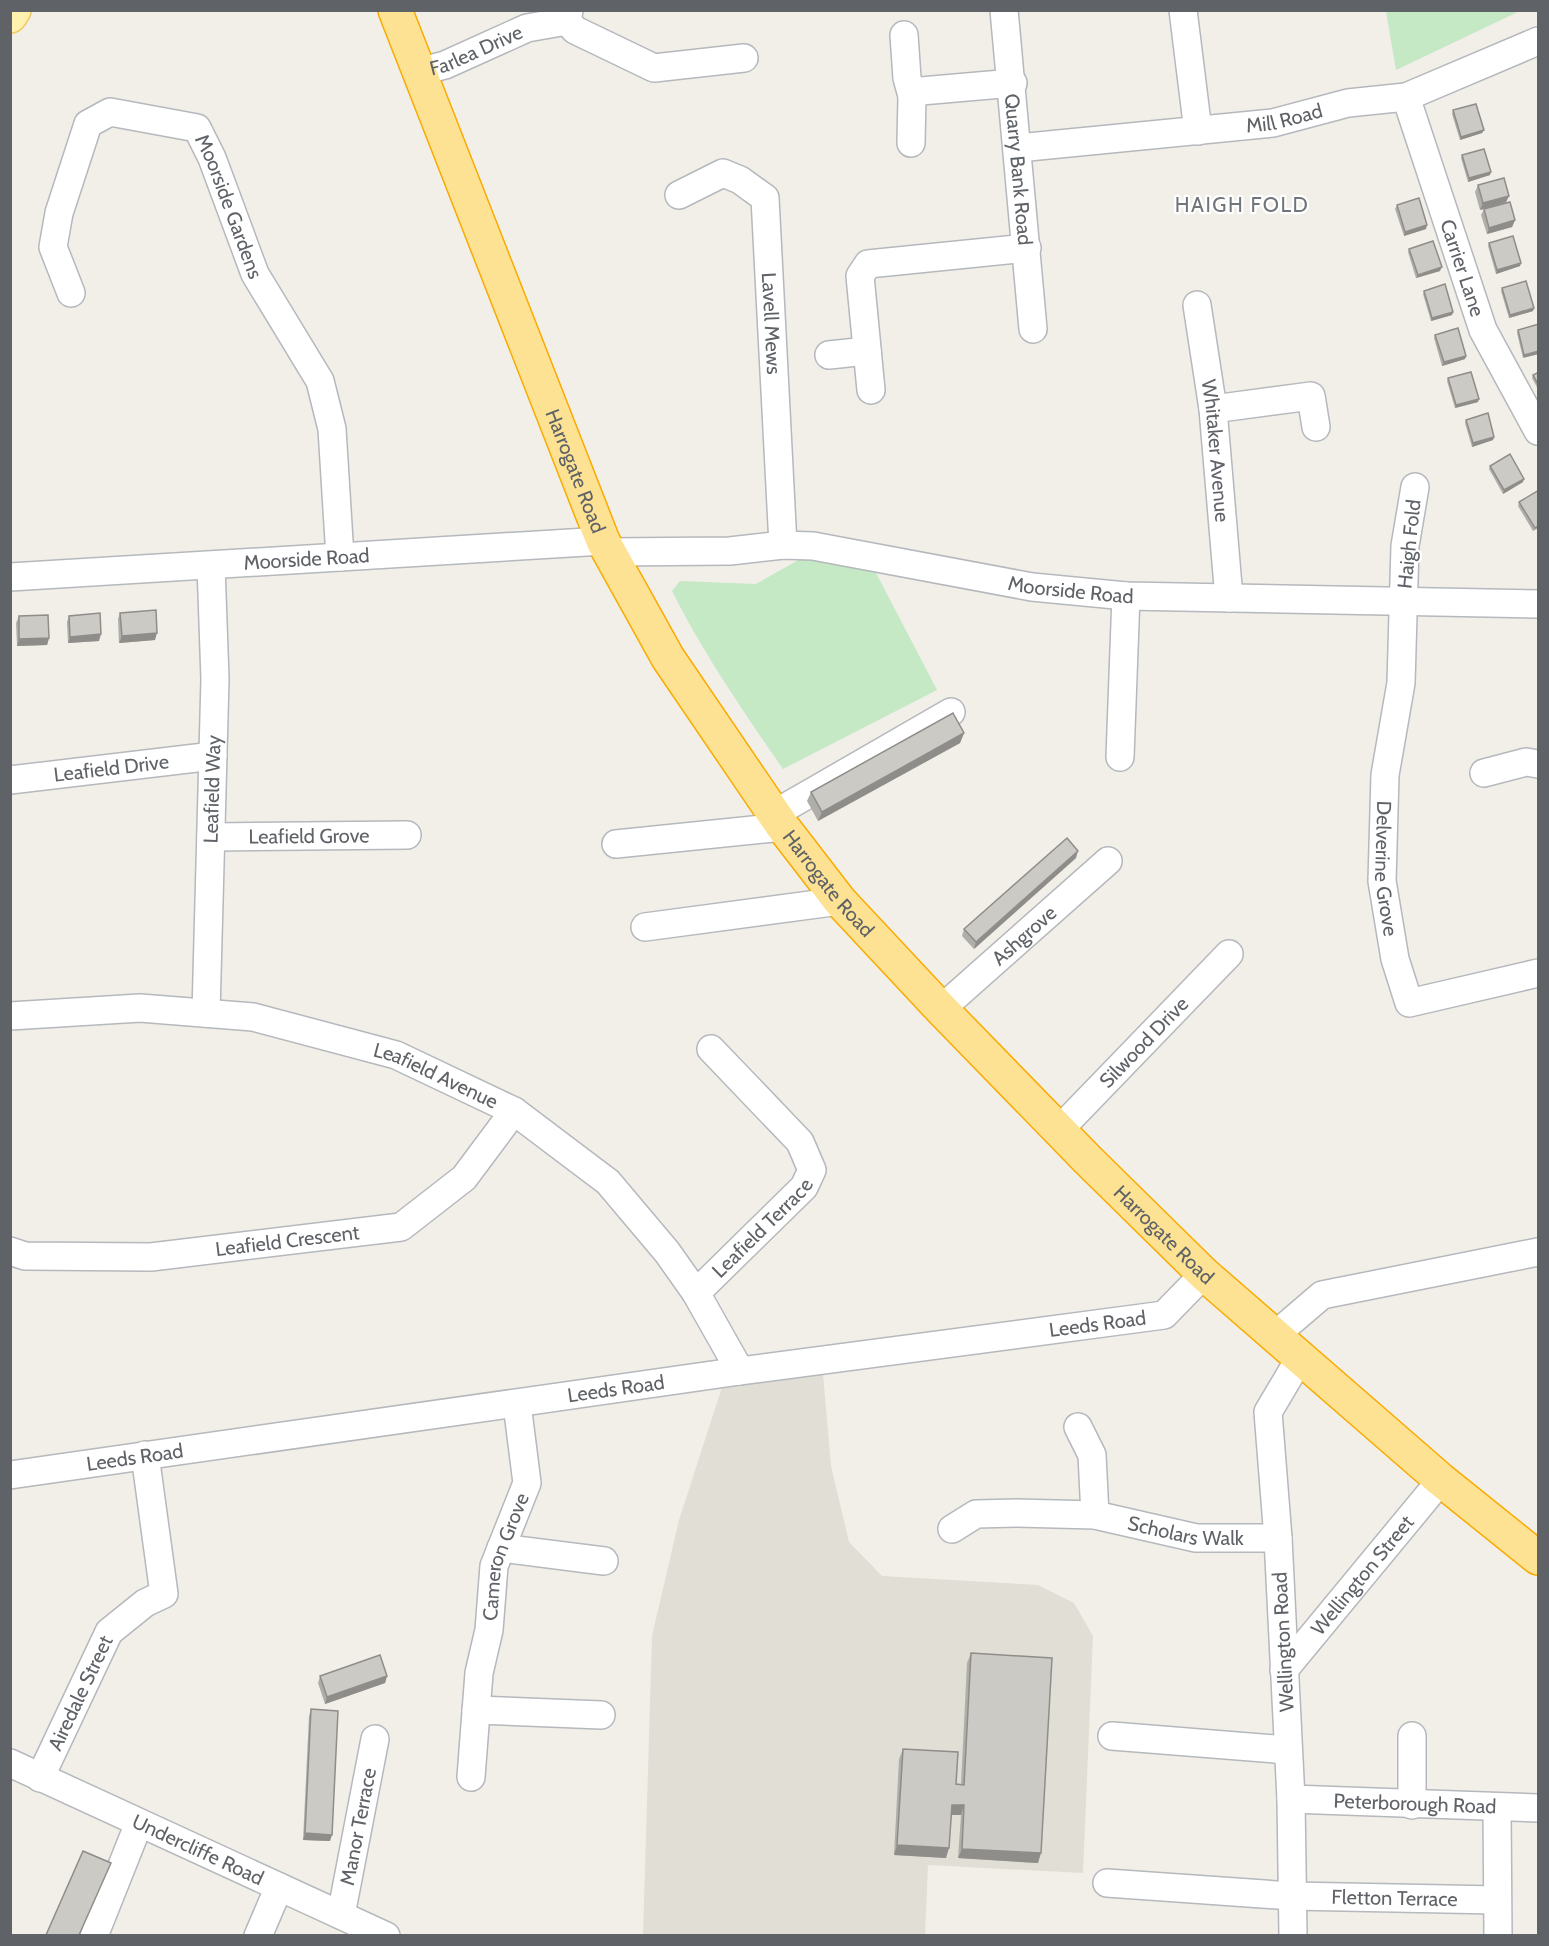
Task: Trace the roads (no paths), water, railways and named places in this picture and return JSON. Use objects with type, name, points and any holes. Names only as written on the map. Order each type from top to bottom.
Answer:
[{"type":"highway","name":"Harrogate Road","points":[[395,10],[606,547],[668,658],[778,821],[840,901],[941,1009],[1059,1131],[1204,1274],[1440,1480],[1533,1545]]},
{"type":"main road","points":[[10,16],[14,10]]},
{"type":"street","name":"Quarry Bank Road","points":[[1004,10],[1033,329]]},
{"type":"street","points":[[1183,10],[1198,131]]},
{"type":"street","name":"Farlea Drive","points":[[418,72],[445,65],[527,28],[568,16],[575,30],[654,68],[744,58]]},
{"type":"street","points":[[904,35],[907,78],[912,96],[911,143]]},
{"type":"street","name":"Mill Road","points":[[1018,148],[1273,123],[1348,103],[1406,97],[1539,41]]},
{"type":"street","points":[[912,96],[921,91],[1012,83]]},
{"type":"street","name":"Carrier Lane","points":[[1406,97],[1483,330],[1539,431]]},
{"type":"street","name":"Moorside Gardens","points":[[71,293],[53,247],[59,213],[88,124],[110,112],[197,128],[212,158],[255,274],[320,381],[332,429],[340,557]]},
{"type":"street","name":"Lavell Mews","points":[[679,195],[723,173],[740,180],[765,198],[783,545]]},
{"type":"street","points":[[871,390],[860,276],[868,264],[1027,248]]},
{"type":"street","name":"Whitaker Avenue","points":[[1197,305],[1213,409],[1229,598]]},
{"type":"street","points":[[830,355],[867,351]]},
{"type":"street","points":[[1213,409],[1311,396],[1316,427]]},
{"type":"street","name":"Haigh Fold","points":[[1404,601],[1405,546],[1415,487]]},
{"type":"street","name":"Moorside Road","points":[[10,577],[340,557],[606,547],[730,551],[783,545],[813,546],[1032,587],[1126,596],[1539,604]]},
{"type":"street","name":"Leafield Way","points":[[206,1013],[215,679],[211,566]]},
{"type":"street","points":[[1120,757],[1126,596]]},
{"type":"street","name":"Delverine Grove","points":[[1404,601],[1401,683],[1385,776],[1382,881],[1395,959],[1409,1003],[1539,973]]},
{"type":"street","points":[[616,844],[778,821],[951,712]]},
{"type":"street","name":"Leafield Drive","points":[[10,780],[213,756]]},
{"type":"street","points":[[1484,773],[1526,762],[1539,764]]},
{"type":"street","name":"Leafield Grove","points":[[211,837],[407,835]]},
{"type":"street","name":"Ashgrove","points":[[941,1009],[1108,861]]},
{"type":"street","points":[[645,927],[840,901]]},
{"type":"street","name":"Silwood Drive","points":[[1059,1131],[1229,954]]},
{"type":"street","name":"Leafield Avenue","points":[[10,1016],[140,1008],[253,1017],[396,1054],[514,1111],[609,1182],[667,1252],[696,1293],[740,1371]]},
{"type":"street","name":"Leafield Terrace","points":[[696,1293],[804,1188],[812,1170],[800,1142],[711,1049]]},
{"type":"street","name":"Leafield Crescent","points":[[10,1251],[25,1256],[151,1257],[401,1227],[464,1178],[514,1111]]},
{"type":"street","points":[[1274,1336],[1322,1295],[1539,1252]]},
{"type":"street","name":"Leeds Road","points":[[10,1475],[740,1371],[1164,1315],[1204,1274]]},
{"type":"street","name":"Wellington Road","points":[[1293,1935],[1292,1799],[1287,1750],[1278,1538],[1268,1412],[1300,1358]]},
{"type":"street","name":"Cameron Grove","points":[[471,1776],[479,1673],[489,1630],[494,1566],[526,1484],[517,1404]]},
{"type":"street","points":[[1078,1427],[1092,1455],[1095,1515]]},
{"type":"street","name":"Airedale Street","points":[[40,1778],[109,1632],[145,1603],[165,1594],[145,1455]]},
{"type":"street","name":"Wellington Street","points":[[1284,1670],[1440,1480]]},
{"type":"street","name":"Scholars Walk","points":[[952,1529],[976,1514],[1095,1515],[1196,1538],[1278,1538]]},
{"type":"street","points":[[501,1548],[604,1561]]},
{"type":"street","points":[[476,1710],[602,1715]]},
{"type":"street","points":[[1112,1736],[1287,1750]]},
{"type":"street","points":[[1412,1736],[1412,1805]]},
{"type":"street","name":"Manor Terrace","points":[[341,1915],[375,1739]]},
{"type":"street","name":"Undercliffe Road","points":[[10,1763],[386,1935]]},
{"type":"street","name":"Peterborough Road","points":[[1292,1799],[1497,1809],[1539,1808]]},
{"type":"street","points":[[1497,1809],[1498,1935]]},
{"type":"street","points":[[94,1935],[139,1823]]},
{"type":"street","name":"Fletton Terrace","points":[[1107,1882],[1292,1896],[1497,1900]]},
{"type":"street","points":[[258,1935],[279,1887]]},
{"type":"district","name":"HAIGH FOLD","points":[[1242,205]]}]
